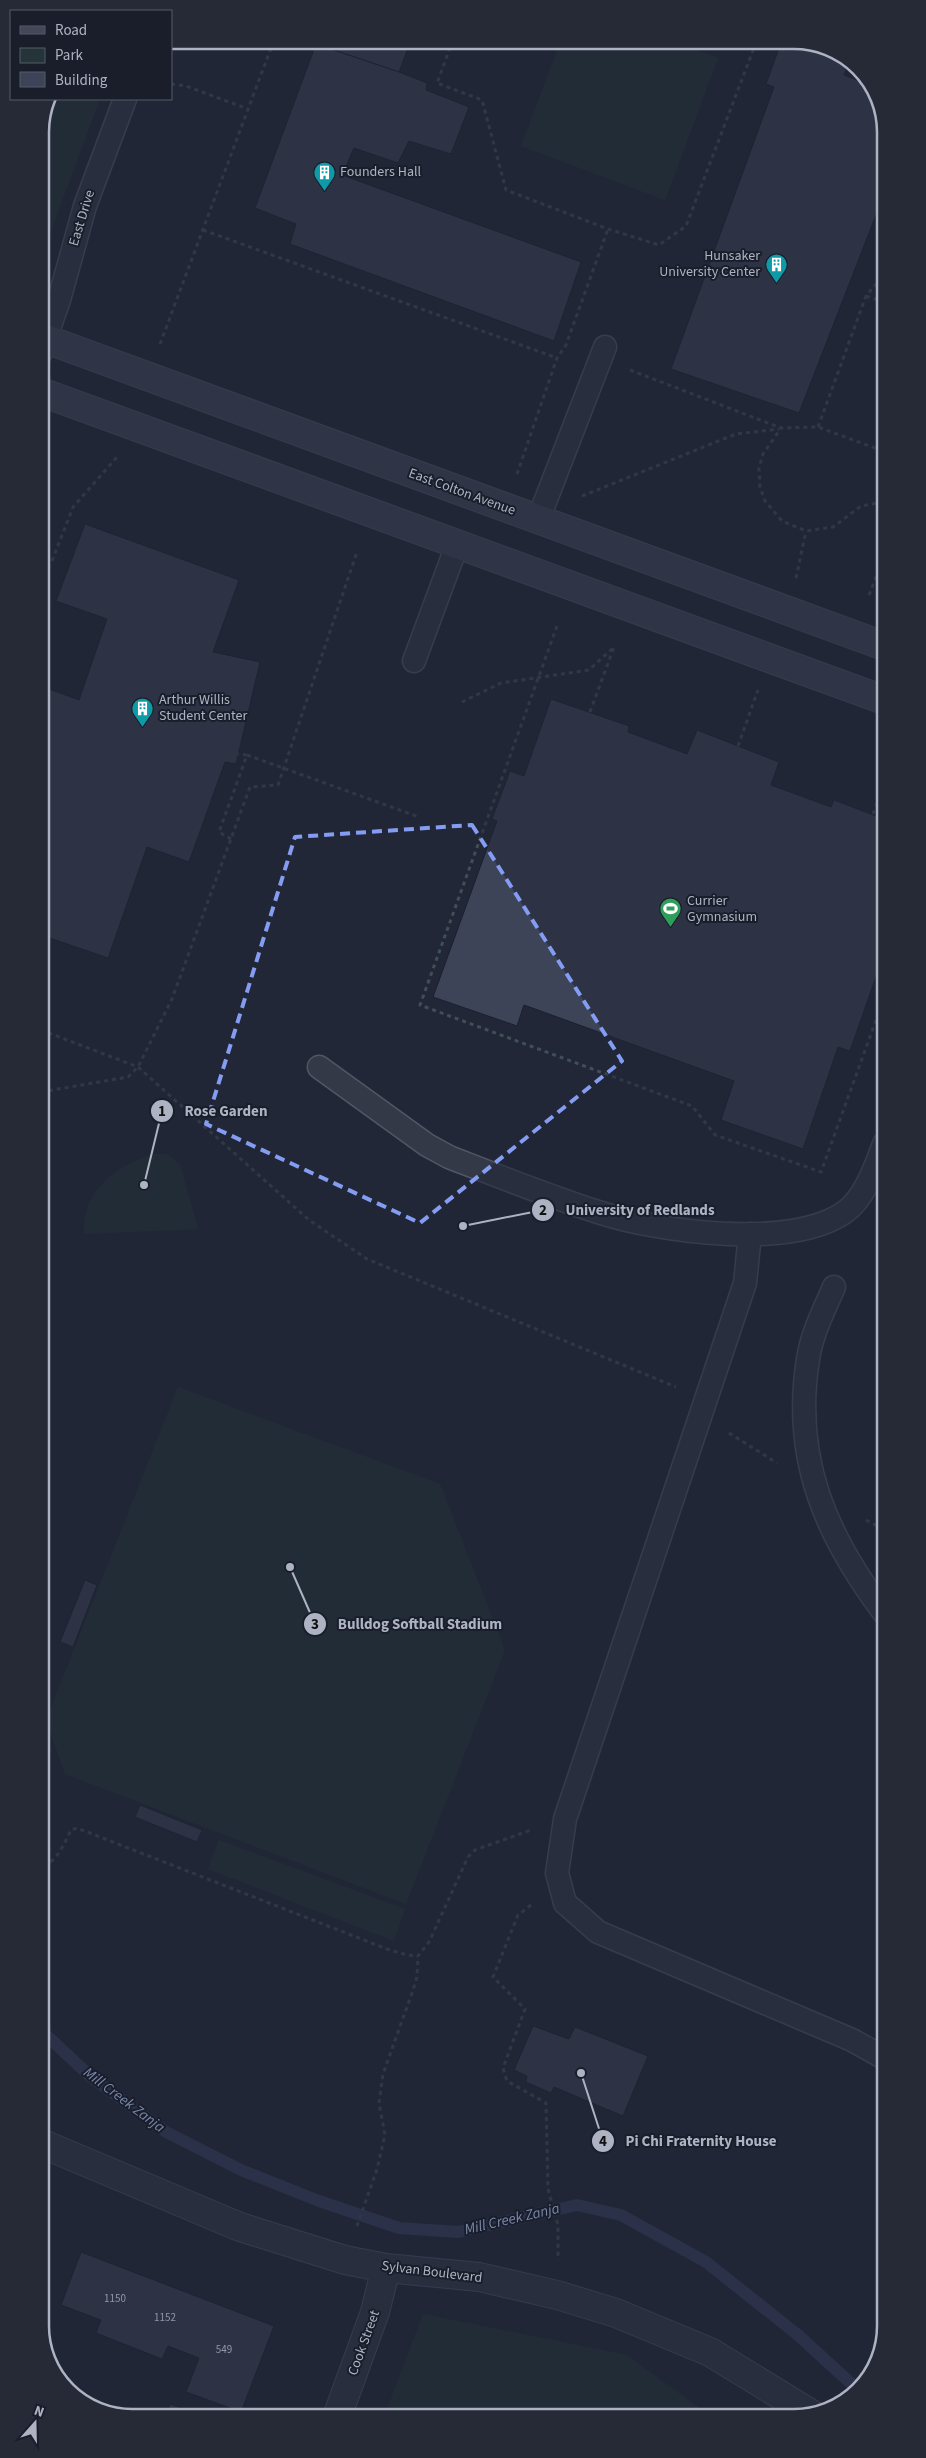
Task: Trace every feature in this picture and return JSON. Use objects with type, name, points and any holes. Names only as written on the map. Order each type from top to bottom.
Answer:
[{"type":"street","name":"East Colton Avenue","points":[[49,345],[877,643]]},
{"type":"street","points":[[49,395],[877,697]]},
{"type":"street","name":"Sylvan Boulevard","points":[[49,2147],[240,2227],[344,2260],[386,2268],[479,2277],[557,2295],[616,2313],[710,2352],[806,2409]]},
{"type":"street","name":"Cook Street","points":[[340,2409],[375,2312],[386,2268]]},
{"type":"lane","name":"East Drive","points":[[49,325],[59,300],[84,206],[125,100]]},
{"type":"lane","points":[[538,520],[602,353]]},
{"type":"lane","points":[[414,661],[457,545]]},
{"type":"lane","points":[[319,1067],[427,1145],[449,1158],[599,1213],[640,1223],[750,1234],[779,1233],[821,1224],[847,1211],[871,1180],[877,1163]]},
{"type":"lane","points":[[750,1234],[745,1283],[564,1819],[556,1873],[564,1902],[598,1932],[852,2040],[877,2054]]},
{"type":"lane","points":[[834,1287],[816,1327],[808,1358],[804,1402],[808,1447],[815,1489],[830,1528],[858,1578],[877,1603]]},
{"type":"path","points":[[159,347],[271,49]]},
{"type":"path","points":[[450,49],[438,83],[482,100],[506,190],[608,229],[659,245],[686,226],[754,49]]},
{"type":"path","points":[[172,84],[186,86],[248,109]]},
{"type":"path","points":[[516,477],[558,358],[566,345],[608,229]]},
{"type":"path","points":[[203,230],[558,358]]},
{"type":"path","points":[[818,427],[866,296],[877,283]]},
{"type":"path","points":[[866,296],[877,300]]},
{"type":"path","points":[[566,345],[602,353],[781,428]]},
{"type":"path","points":[[580,497],[736,434],[781,428],[818,427],[877,449]]},
{"type":"path","points":[[781,428],[763,454],[759,468],[760,487],[765,501],[782,521],[806,532],[833,526],[860,506],[877,503]]},
{"type":"path","points":[[52,561],[73,507],[112,464]]},
{"type":"path","points":[[794,583],[800,569],[806,532]]},
{"type":"path","points":[[49,1091],[128,1077],[138,1067],[172,999],[250,787],[278,785],[357,552]]},
{"type":"path","points":[[869,595],[877,576]]},
{"type":"path","points":[[557,626],[420,1005],[692,1106],[715,1135],[821,1172],[877,1017]]},
{"type":"path","points":[[462,702],[501,683],[589,670],[614,646],[590,712]]},
{"type":"path","points":[[738,746],[760,685]]},
{"type":"path","points":[[238,754],[247,755],[418,817]]},
{"type":"path","points":[[231,839],[219,832],[247,755]]},
{"type":"path","points":[[872,814],[877,803]]},
{"type":"path","points":[[49,1033],[138,1067],[309,1220],[367,1259],[678,1388]]},
{"type":"path","points":[[721,1428],[779,1464]]},
{"type":"path","points":[[356,2230],[377,2169],[386,2135],[379,2103],[384,2074],[414,1985],[418,1956],[429,1942],[468,1857],[475,1850],[564,1819]]},
{"type":"path","points":[[49,1862],[54,1859],[71,1830],[78,1828],[387,1949],[418,1956]]},
{"type":"path","points":[[558,2225],[548,2189],[546,2103],[507,2081],[503,2068],[525,2009],[493,1977],[518,1915],[559,1883]]},
{"type":"highlighted area","points":[[472,825],[622,1061],[420,1223],[206,1124],[295,837]]},
{"type":"green space","points":[[558,49],[694,49],[718,58],[665,200],[521,146]]},
{"type":"green space","points":[[55,100],[100,100],[49,236],[49,126]]},
{"type":"green space","points":[[153,1154],[167,1154],[180,1165],[198,1229],[84,1234],[85,1218],[89,1205],[95,1193],[104,1182],[126,1166]]},
{"type":"green space","points":[[178,1387],[440,1484],[505,1650],[406,1904],[65,1774],[49,1729],[49,1712]]},
{"type":"green space","points":[[219,1840],[405,1909],[394,1941],[208,1869]]},
{"type":"green space","points":[[423,2314],[627,2355],[701,2409],[387,2409]]},
{"type":"building","name":"Founders Hall","points":[[314,49],[331,49],[427,83],[426,90],[469,107],[451,154],[409,141],[398,163],[354,148],[342,175],[581,262],[554,341],[290,244],[296,224],[255,208]]},
{"type":"building","points":[[331,49],[408,49],[399,72]]},
{"type":"building","name":"Hunsaker University Center","points":[[779,49],[800,49],[826,55],[847,68],[844,75],[859,81],[869,95],[877,121],[877,212],[799,413],[671,369],[774,87],[766,84]]},
{"type":"building","name":"Arthur Willis Student Center","points":[[85,524],[239,580],[213,652],[260,662],[236,764],[225,762],[189,862],[147,847],[108,958],[49,938],[49,689],[79,700],[107,619],[56,601]]},
{"type":"building","name":"Currier Gymnasium","points":[[551,699],[629,726],[628,732],[687,754],[697,730],[779,762],[771,785],[831,807],[834,800],[877,816],[877,974],[850,1051],[838,1047],[803,1149],[721,1120],[734,1081],[524,1005],[517,1026],[433,997],[497,821],[492,819],[510,771],[524,776]]},
{"type":"building","points":[[85,1580],[97,1585],[73,1647],[60,1642]]},
{"type":"building","points":[[140,1805],[202,1830],[197,1842],[135,1817]]},
{"type":"building","points":[[533,2026],[569,2039],[575,2027],[648,2056],[623,2116],[554,2087],[551,2093],[526,2082],[527,2076],[514,2070]]},
{"type":"building","points":[[81,2252],[274,2326],[242,2409],[233,2409],[186,2392],[199,2358],[168,2346],[162,2359],[96,2333],[101,2320],[61,2305]]},
{"type":"building","points":[[170,2404],[185,2409],[168,2409]]},
{"type":"waterway","name":"Mill Creek Zanja","points":[[49,2038],[91,2077],[166,2132],[241,2170],[319,2201],[399,2228],[458,2232],[577,2205],[621,2215],[706,2262],[798,2335],[853,2385]]},
{"type":"place","name":"Founders Hall","points":[[324,191]]},
{"type":"place","name":"Hunsaker University Center","points":[[776,283]]},
{"type":"place","name":"Arthur Willis Student Center","points":[[143,727]]},
{"type":"place","name":"Currier Gymnasium","points":[[671,928]]},
{"type":"place","name":"Rose Garden","points":[[144,1185]]},
{"type":"place","name":"University of Redlands","points":[[463,1226]]},
{"type":"place","name":"Bulldog Softball Stadium","points":[[290,1567]]},
{"type":"place","name":"Pi Chi Fraternity House","points":[[581,2073]]}]
